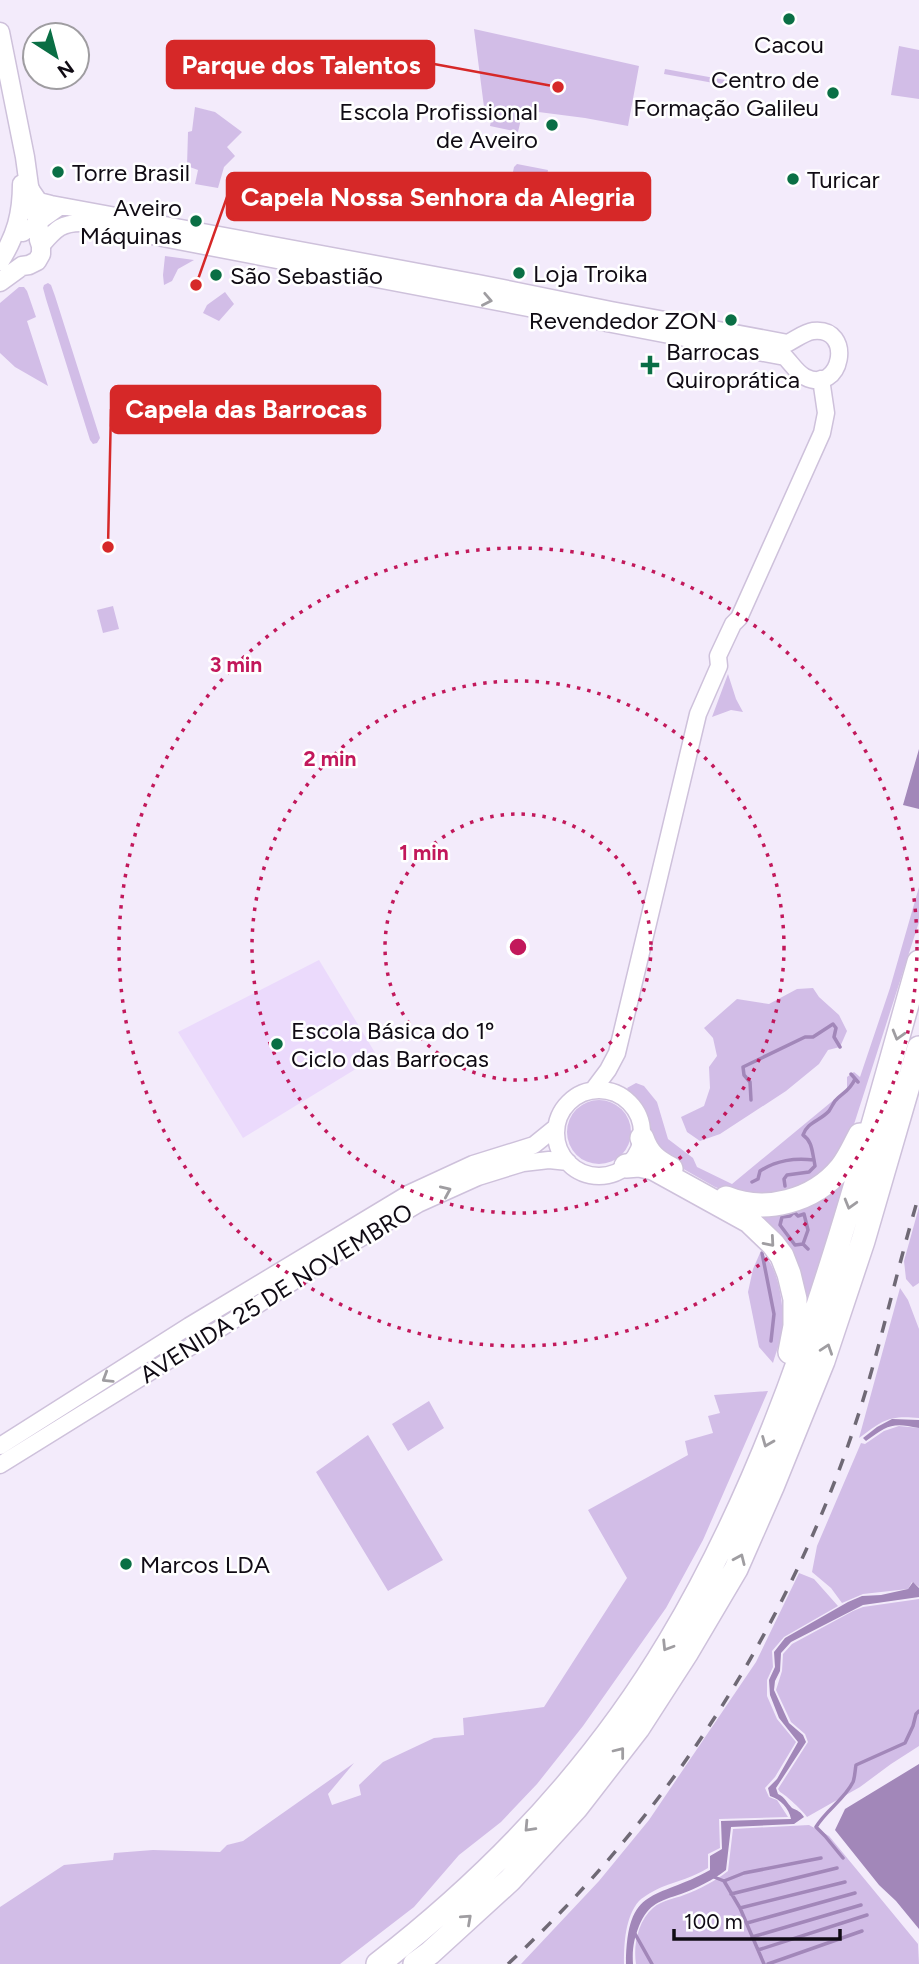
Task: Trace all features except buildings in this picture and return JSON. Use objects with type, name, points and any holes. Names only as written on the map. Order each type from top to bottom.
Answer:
[{"type":"highway","points":[[378,1964],[417,1934],[496,1864],[560,1793],[620,1718],[670,1641],[715,1559],[751,1483],[802,1353],[841,1236],[919,962]]},
{"type":"highway","points":[[415,1964],[510,1880],[576,1808],[638,1728],[736,1569],[823,1361],[863,1241],[919,1048]]},
{"type":"highway","points":[[642,1139],[656,1161],[714,1192],[755,1206],[774,1205],[811,1192],[827,1182],[840,1169],[850,1155],[882,1091]]},
{"type":"highway","points":[[626,1166],[653,1168],[749,1221],[782,1256],[795,1299],[795,1326],[783,1401]]},
{"type":"main road","points":[[1,40],[29,186],[23,241],[9,256],[22,266]]},
{"type":"main road","points":[[23,241],[25,156]]},
{"type":"main road","points":[[0,282],[22,266],[37,261],[41,254],[23,241]]},
{"type":"street","points":[[29,186],[39,201],[146,229]]},
{"type":"street","points":[[23,241],[61,206]]},
{"type":"street","points":[[23,241],[71,222],[146,229],[442,284],[788,343],[813,331],[821,331],[835,340],[840,355],[835,370],[821,379],[813,379],[798,372],[785,357],[442,284]]},
{"type":"street","points":[[793,365],[792,350],[799,338]]},
{"type":"street","points":[[593,1090],[617,1053],[687,752],[698,714],[719,666],[718,656],[733,624],[739,618],[822,433],[826,413],[821,379]]},
{"type":"street","points":[[617,1053],[621,1095]]},
{"type":"street","points":[[593,1090],[607,1090],[621,1095],[632,1104],[640,1117],[643,1131],[637,1155],[621,1170],[609,1175],[583,1173],[568,1162],[558,1145],[555,1128],[564,1109],[582,1093],[593,1090]]},
{"type":"street","name":"AVENIDA 25 DE NOVEMBRO","points":[[0,1446],[189,1326],[408,1194],[473,1164],[534,1145],[555,1128]]},
{"type":"street","name":"AVENIDA 25 DE NOVEMBRO","points":[[0,1465],[418,1204],[478,1177],[523,1163],[549,1160],[568,1162]]},
{"type":"shaded area","points":[[474,29],[639,66],[628,126],[523,110],[518,132],[490,126],[493,109],[484,107]]},
{"type":"shaded area","points":[[899,46],[919,50],[919,99],[891,95]]},
{"type":"shaded area","points":[[665,69],[731,81],[730,86],[664,74]]},
{"type":"shaded area","points":[[195,107],[215,112],[242,132],[227,147],[235,156],[224,167],[218,188],[195,184],[198,170],[187,166],[188,132],[192,131]]},
{"type":"shaded area","points":[[517,164],[548,170],[542,202],[508,196]]},
{"type":"shaded area","points":[[165,256],[194,260],[178,269],[172,281],[164,285]]},
{"type":"shaded area","points":[[48,283],[55,296],[100,438],[97,443],[93,444],[90,440],[46,299],[43,288]]},
{"type":"shaded area","points":[[19,287],[24,287],[27,291],[36,317],[27,321],[48,386],[15,367],[0,353],[0,303]]},
{"type":"shaded area","points":[[225,292],[234,304],[219,321],[203,313],[207,305]]},
{"type":"shaded area","points":[[113,606],[119,629],[103,633],[97,610]]},
{"type":"shaded area","points":[[728,674],[743,712],[731,710],[712,717]]},
{"type":"shaded area","points":[[919,749],[919,809],[903,805]]},
{"type":"shaded area","points":[[919,887],[919,922],[848,1143],[833,1167],[784,1195],[733,1194],[715,1187],[666,1159],[650,1141],[646,1115],[627,1088],[636,1083],[644,1086],[657,1102],[668,1139],[693,1158],[697,1167],[732,1184],[847,1089],[847,1077],[854,1072],[860,1077],[890,988]]},
{"type":"shaded area","name":"Escola Básica do 1º Ciclo das Barrocas","points":[[319,960],[377,1056],[243,1138],[178,1032]]},
{"type":"shaded area","points":[[813,988],[839,1015],[847,1031],[840,1047],[828,1050],[819,1064],[786,1091],[720,1134],[700,1141],[687,1132],[681,1117],[704,1106],[710,1088],[709,1067],[717,1056],[713,1038],[704,1028],[737,999],[769,1004],[797,989]]},
{"type":"shaded area","points":[[599,1100],[611,1102],[622,1109],[629,1120],[629,1144],[622,1155],[611,1162],[599,1164],[587,1162],[576,1155],[569,1144],[567,1132],[569,1120],[576,1109],[587,1102]]},
{"type":"shaded area","points":[[849,1172],[804,1313],[743,1209]]},
{"type":"shaded area","points":[[919,1207],[919,1283],[913,1287],[906,1279],[904,1261]]},
{"type":"shaded area","points":[[760,1253],[772,1266],[781,1300],[782,1330],[773,1363],[759,1347],[748,1292]]},
{"type":"shaded area","points":[[900,1288],[908,1300],[919,1329],[919,1418],[900,1417],[887,1420],[859,1438]]},
{"type":"shaded area","points":[[768,1391],[703,1540],[666,1608],[583,1726],[537,1784],[501,1822],[459,1855],[414,1907],[340,1964],[0,1964],[0,1907],[64,1865],[113,1860],[114,1853],[153,1850],[220,1852],[227,1845],[243,1841],[354,1763],[328,1794],[332,1805],[361,1795],[359,1785],[383,1762],[434,1738],[464,1735],[463,1718],[544,1707],[627,1578],[588,1510],[688,1455],[685,1441],[713,1433],[708,1416],[720,1413],[714,1395]]},
{"type":"shaded area","points":[[429,1401],[444,1428],[408,1451],[392,1424]]},
{"type":"shaded area","points":[[892,1419],[919,1420],[919,1428],[896,1425],[885,1428],[866,1441],[863,1438],[877,1427]]},
{"type":"shaded area","points":[[899,1426],[919,1428],[919,1587],[912,1582],[908,1589],[863,1594],[842,1603],[831,1588],[812,1572],[817,1546],[861,1443],[865,1444],[884,1431]]},
{"type":"shaded area","points":[[368,1435],[443,1560],[388,1591],[316,1472]]},
{"type":"shaded area","points":[[799,1573],[814,1579],[838,1606],[784,1637],[772,1651],[773,1667],[767,1680],[767,1696],[777,1719],[796,1742],[775,1777],[765,1788],[769,1797],[777,1800],[788,1817],[719,1819],[720,1848],[708,1854],[708,1868],[653,1891],[634,1907],[626,1931],[624,1964],[521,1964],[599,1881],[649,1820],[756,1662]]},
{"type":"shaded area","points":[[913,1582],[919,1588],[919,1597],[863,1605],[791,1642],[781,1653],[780,1671],[774,1690],[789,1723],[803,1735],[806,1742],[776,1788],[778,1794],[804,1817],[794,1824],[731,1827],[726,1870],[651,1908],[637,1931],[633,1964],[626,1964],[632,1920],[639,1907],[660,1892],[710,1870],[710,1856],[722,1849],[721,1821],[791,1819],[783,1804],[770,1796],[768,1788],[777,1779],[798,1742],[779,1718],[770,1695],[769,1680],[775,1667],[774,1652],[785,1638],[848,1602],[862,1596],[908,1589]]},
{"type":"shaded area","points":[[919,1599],[919,1746],[860,1787],[807,1817],[778,1789],[808,1742],[805,1734],[791,1722],[776,1690],[782,1671],[783,1654],[792,1644],[853,1611],[863,1607]]},
{"type":"shaded area","points":[[919,1764],[919,1929],[835,1830],[845,1809]]},
{"type":"shaded area","points":[[809,1825],[829,1836],[918,1944],[919,1964],[636,1964],[638,1934],[648,1913],[664,1901],[702,1887],[728,1871],[733,1829]]},
{"type":"waterway","points":[[751,1100],[750,1082],[744,1075],[743,1067],[805,1037],[813,1037],[833,1024],[836,1028],[834,1037],[840,1047]]},
{"type":"waterway","points":[[851,1074],[858,1082]]},
{"type":"waterway","points":[[752,1182],[758,1179],[760,1171],[773,1164],[814,1160],[810,1143],[803,1135],[805,1131],[829,1111],[855,1079]]},
{"type":"waterway","points":[[785,1186],[784,1179],[787,1175],[809,1172],[815,1166],[814,1160]]},
{"type":"waterway","points":[[803,1244],[808,1230],[804,1214],[798,1216],[794,1212],[790,1216],[782,1217],[780,1225],[795,1245],[803,1244],[808,1249]]},
{"type":"waterway","points":[[762,1253],[774,1314],[771,1341]]},
{"type":"waterway","points":[[843,1858],[816,1827],[849,1788],[854,1780],[856,1765],[905,1743],[919,1711]]},
{"type":"waterway","points":[[724,1881],[744,1873],[821,1858]]},
{"type":"waterway","points":[[731,1894],[837,1868]]},
{"type":"waterway","points":[[714,1877],[724,1881],[740,1908],[764,1964]]},
{"type":"waterway","points":[[740,1908],[845,1882]]},
{"type":"waterway","points":[[747,1923],[855,1893]]},
{"type":"waterway","points":[[752,1937],[861,1905]]},
{"type":"waterway","points":[[758,1950],[867,1915]]},
{"type":"waterway","points":[[768,1964],[862,1931]]},
{"type":"waterway","points":[[634,1932],[652,1964]]},
{"type":"railway","points":[[508,1964],[566,1907],[620,1846],[715,1717],[757,1647],[794,1576],[827,1502],[855,1425],[919,1195]]},
{"type":"place","name":"Cacou","points":[[789,19]]},
{"type":"place","name":"Parque dos Talentos","points":[[558,87]]},
{"type":"place","name":"Centro de Formação Galileu","points":[[833,93]]},
{"type":"place","name":"Escola Profissional de Aveiro","points":[[552,125]]},
{"type":"place","name":"Torre Brasil","points":[[58,172]]},
{"type":"place","name":"Turicar","points":[[793,179]]},
{"type":"place","name":"Aveiro Máquinas","points":[[196,221]]},
{"type":"place","name":"Loja Troika","points":[[519,273]]},
{"type":"place","name":"São Sebastião","points":[[216,275]]},
{"type":"place","name":"Capela Nossa Senhora da Alegria","points":[[196,285]]},
{"type":"place","name":"Revendedor ZON","points":[[731,320]]},
{"type":"place","name":"Barrocas Quiroprática","points":[[650,365]]},
{"type":"place","name":"Capela das Barrocas","points":[[108,547]]},
{"type":"place","name":"Escola Básica do 1º Ciclo das Barrocas","points":[[277,1044]]},
{"type":"place","name":"Marcos LDA","points":[[126,1564]]}]
